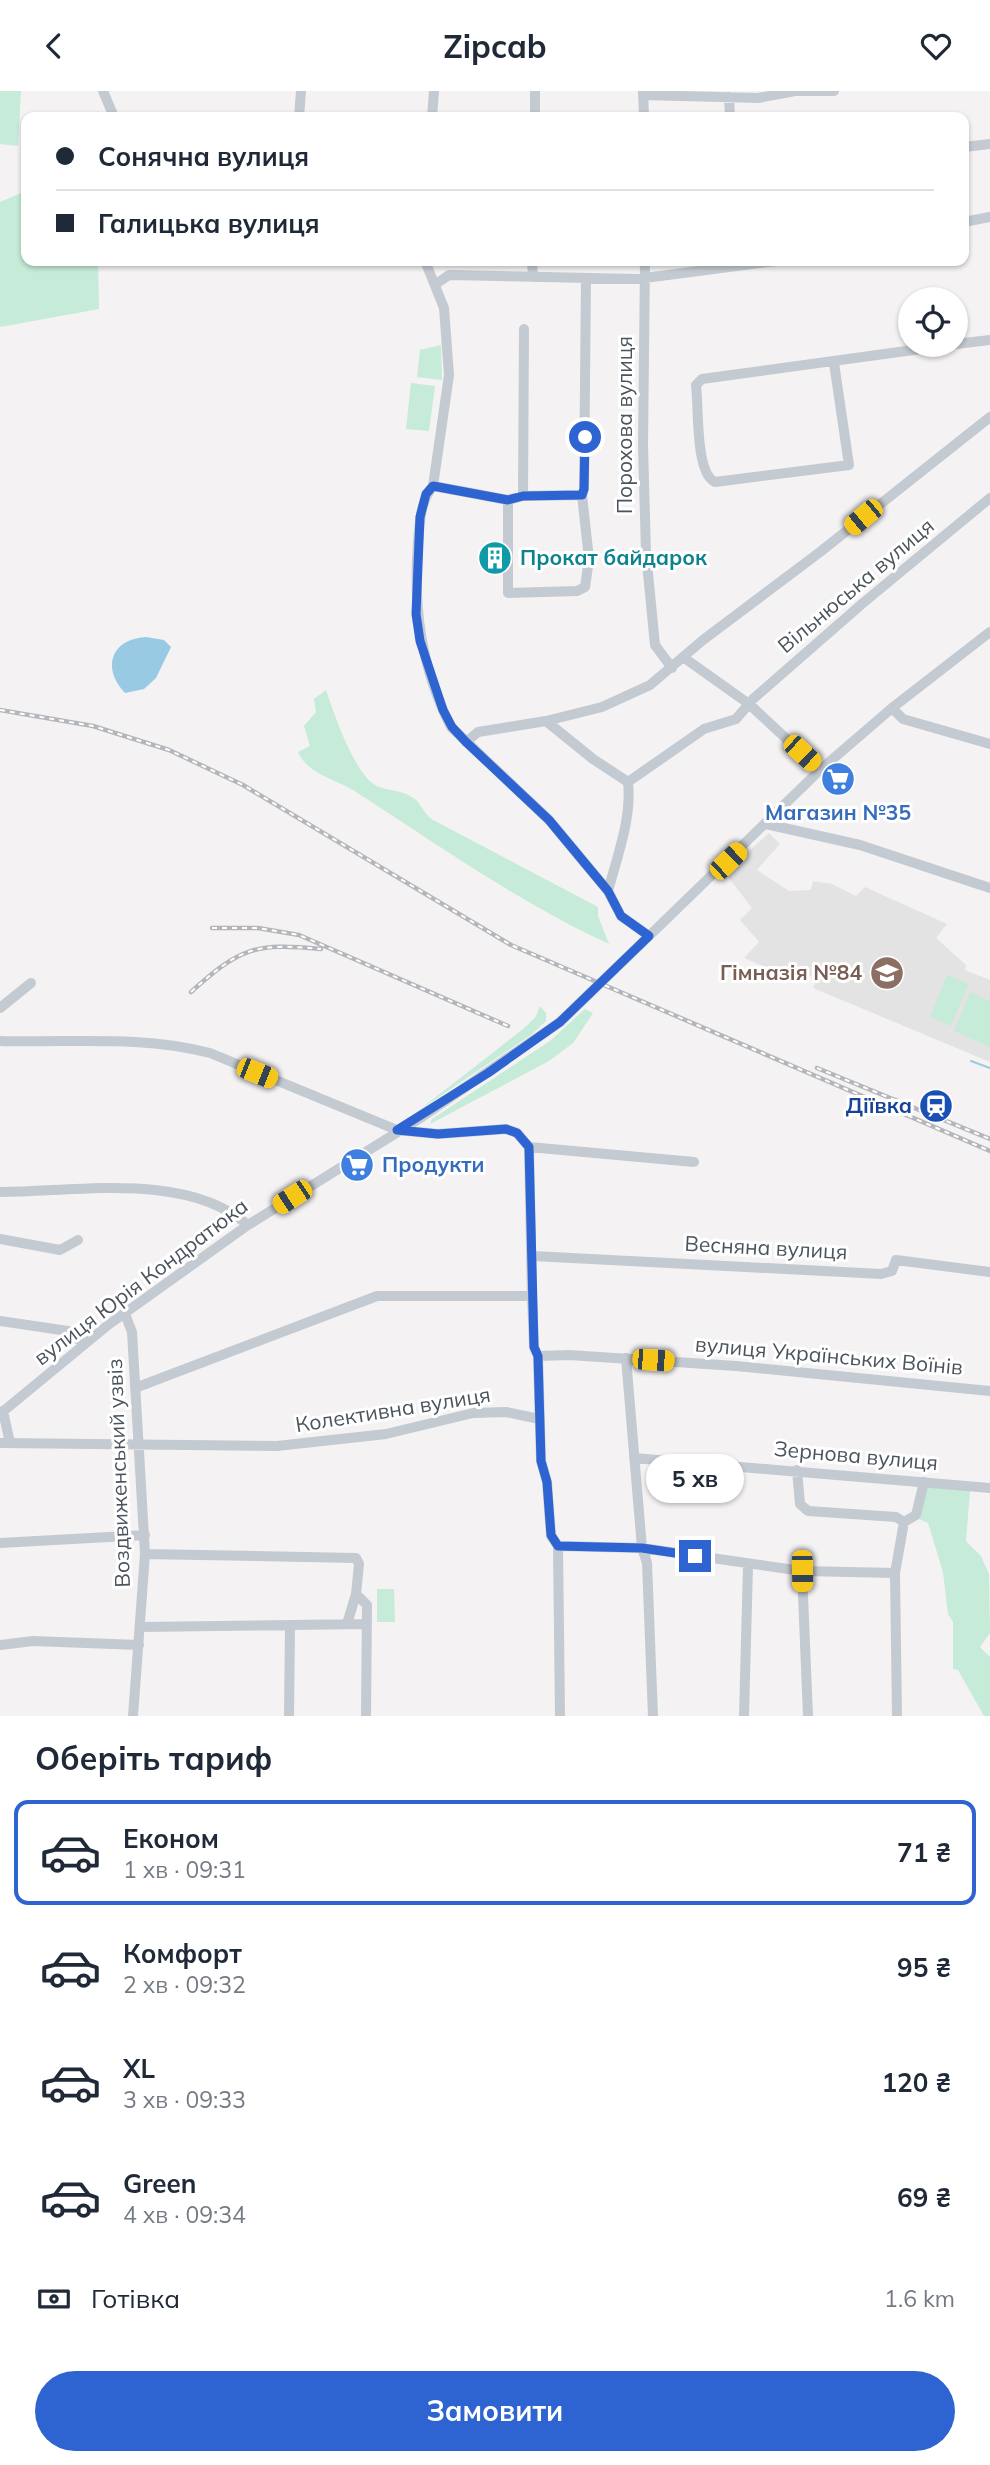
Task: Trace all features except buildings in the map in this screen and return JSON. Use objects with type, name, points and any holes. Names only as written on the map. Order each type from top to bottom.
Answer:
[{"type":"street","points":[[103,91],[112,112]]},
{"type":"street","points":[[299,112],[301,91]]},
{"type":"street","points":[[432,112],[433,91]]},
{"type":"street","points":[[535,91],[535,112]]},
{"type":"street","points":[[645,112],[643,93],[729,97],[834,91]]},
{"type":"street","points":[[729,97],[730,112]]},
{"type":"street","points":[[969,146],[990,143]]},
{"type":"street","points":[[969,221],[990,217]]},
{"type":"street","points":[[427,266],[444,307],[449,375],[433,486],[426,494],[420,517],[416,614],[420,641],[443,710],[452,727],[549,820],[608,891],[621,916],[649,936]]},
{"type":"street","points":[[532,266],[533,277]]},
{"type":"street","name":"Порохова вулиця","points":[[645,266],[643,446],[646,553],[655,645],[672,668]]},
{"type":"street","points":[[436,284],[449,275],[645,277],[721,266]]},
{"type":"street","points":[[508,500],[508,593],[576,591],[588,581],[585,502],[582,495],[586,278]]},
{"type":"street","points":[[523,496],[524,329]]},
{"type":"street","points":[[968,342],[990,340]]},
{"type":"street","points":[[834,363],[849,465],[715,482],[708,479],[703,472],[697,432],[700,425],[696,385],[702,379],[898,353]]},
{"type":"street","points":[[466,742],[478,731],[546,721],[602,706],[650,685],[990,417]]},
{"type":"street","points":[[433,486],[508,500],[523,496],[582,495]]},
{"type":"street","name":"Вільнюська вулиця","points":[[628,782],[704,729],[736,719],[749,704],[863,603],[990,498]]},
{"type":"street","name":"вулиця Юрія Кондратюка","points":[[1,1412],[84,1344],[248,1225],[488,1073],[560,1022],[820,770],[892,708],[990,632]]},
{"type":"street","points":[[683,657],[749,704],[820,770]]},
{"type":"street","points":[[892,708],[903,719],[990,744]]},
{"type":"street","points":[[546,721],[593,759],[628,782],[629,794],[621,842],[608,891]]},
{"type":"street","points":[[766,824],[860,845],[990,888]]},
{"type":"street","points":[[0,1008],[31,983]]},
{"type":"street","points":[[0,1041],[134,1041],[180,1045],[210,1053],[397,1130],[438,1134],[506,1129],[517,1133],[529,1147],[532,1296],[534,1347],[538,1356],[539,1419],[551,1535],[558,1546],[561,1716]]},
{"type":"street","points":[[529,1147],[694,1162]]},
{"type":"street","points":[[0,1192],[159,1188],[213,1204],[238,1216],[248,1225]]},
{"type":"street","points":[[0,1239],[60,1250],[78,1240]]},
{"type":"street","name":"Весняна вулиця","points":[[533,1256],[881,1274],[892,1271],[896,1260],[990,1272]]},
{"type":"street","points":[[135,1388],[377,1296],[532,1296]]},
{"type":"street","name":"Воздвиженський узвіз","points":[[125,1314],[132,1332],[145,1535],[133,1716]]},
{"type":"street","points":[[0,1321],[68,1331],[84,1344]]},
{"type":"street","name":"вулиця Українських Воїнів","points":[[538,1356],[626,1358],[990,1391]]},
{"type":"street","points":[[626,1358],[642,1548],[647,1563],[653,1716]]},
{"type":"street","points":[[1,1412],[5,1443]]},
{"type":"street","name":"Колективна вулиця","points":[[5,1443],[277,1446],[386,1434],[473,1413],[506,1412],[539,1419]]},
{"type":"street","name":"Зернова вулиця","points":[[634,1458],[990,1488]]},
{"type":"street","points":[[797,1470],[800,1504],[808,1511],[895,1517],[904,1522]]},
{"type":"street","points":[[897,1716],[895,1573],[904,1522],[916,1515],[925,1482]]},
{"type":"street","points":[[0,1543],[145,1535]]},
{"type":"street","points":[[558,1546],[642,1548],[802,1571],[895,1573]]},
{"type":"street","points":[[145,1554],[349,1555],[356,1558],[359,1564],[356,1594],[347,1624]]},
{"type":"street","points":[[744,1716],[748,1565]]},
{"type":"street","points":[[802,1571],[808,1716]]},
{"type":"street","points":[[356,1594],[366,1605],[366,1716]]},
{"type":"street","points":[[141,1627],[364,1624]]},
{"type":"street","points":[[289,1716],[290,1626]]},
{"type":"street","points":[[0,1645],[33,1641],[139,1646]]},
{"type":"shaded area","name":"Гімназія №84","points":[[769,833],[780,844],[757,870],[789,891],[811,890],[813,881],[832,884],[856,896],[865,887],[947,924],[936,938],[966,965],[965,970],[990,980],[990,1062],[813,988],[817,979],[789,965],[784,975],[744,958],[759,942],[740,920],[752,908],[725,873]]},
{"type":"green space","points":[[0,91],[21,91],[18,146],[0,144]]},
{"type":"green space","points":[[21,193],[21,266],[98,266],[99,309],[0,327],[0,202]]},
{"type":"green space","points":[[441,345],[442,380],[417,377],[420,350]]},
{"type":"green space","points":[[411,383],[435,386],[429,431],[406,429]]},
{"type":"green space","points":[[326,690],[352,756],[367,778],[375,785],[411,796],[433,820],[598,907],[598,916],[609,944],[542,910],[353,790],[308,766],[298,752],[310,746],[304,726],[316,712],[314,699]]},
{"type":"green space","points":[[947,975],[969,984],[951,1026],[930,1017]]},
{"type":"green space","points":[[970,992],[990,1001],[990,1047],[954,1031]]},
{"type":"green space","points":[[540,1006],[546,1013],[546,1021],[531,1035],[418,1111],[523,1029],[535,1018]]},
{"type":"green space","points":[[585,1009],[593,1013],[573,1043],[549,1061],[430,1124],[432,1119],[550,1041]]},
{"type":"green space","points":[[928,1486],[970,1491],[966,1541],[981,1556],[989,1574],[990,1633],[980,1647],[990,1657],[990,1716],[984,1716],[958,1670],[953,1669],[953,1622],[948,1614],[943,1572],[928,1523],[917,1518]]},
{"type":"green space","points":[[377,1589],[394,1589],[395,1622],[377,1622]]},
{"type":"water","points":[[146,637],[164,640],[171,647],[156,678],[144,689],[125,693],[113,674],[113,656],[125,643]]},
{"type":"waterway","points":[[971,1061],[990,1068]]},
{"type":"railway","points":[[0,710],[93,726],[169,750],[243,785],[511,945],[990,1151]]},
{"type":"railway","points":[[212,928],[258,928],[299,935],[508,1026]]},
{"type":"railway","points":[[191,992],[223,965],[250,951],[280,947],[321,949]]},
{"type":"railway","points":[[817,1068],[990,1139]]},
{"type":"place","name":"Прокат байдарок","points":[[495,558]]},
{"type":"place","name":"Магазин №35","points":[[838,779]]},
{"type":"place","name":"Гімназія №84","points":[[887,973]]},
{"type":"place","name":"Діївка","points":[[936,1106]]},
{"type":"place","name":"Продукти","points":[[357,1165]]},
{"type":"route","points":[[585,437],[582,495],[523,496],[508,500],[433,486],[426,494],[420,517],[416,614],[420,641],[443,710],[452,727],[549,820],[608,891],[621,916],[649,936],[560,1022],[422,1117],[397,1130],[438,1134],[506,1129],[517,1133],[529,1147],[532,1296],[534,1347],[538,1356],[541,1405],[541,1461],[547,1482],[551,1535],[558,1546],[642,1548],[695,1556]]}]
